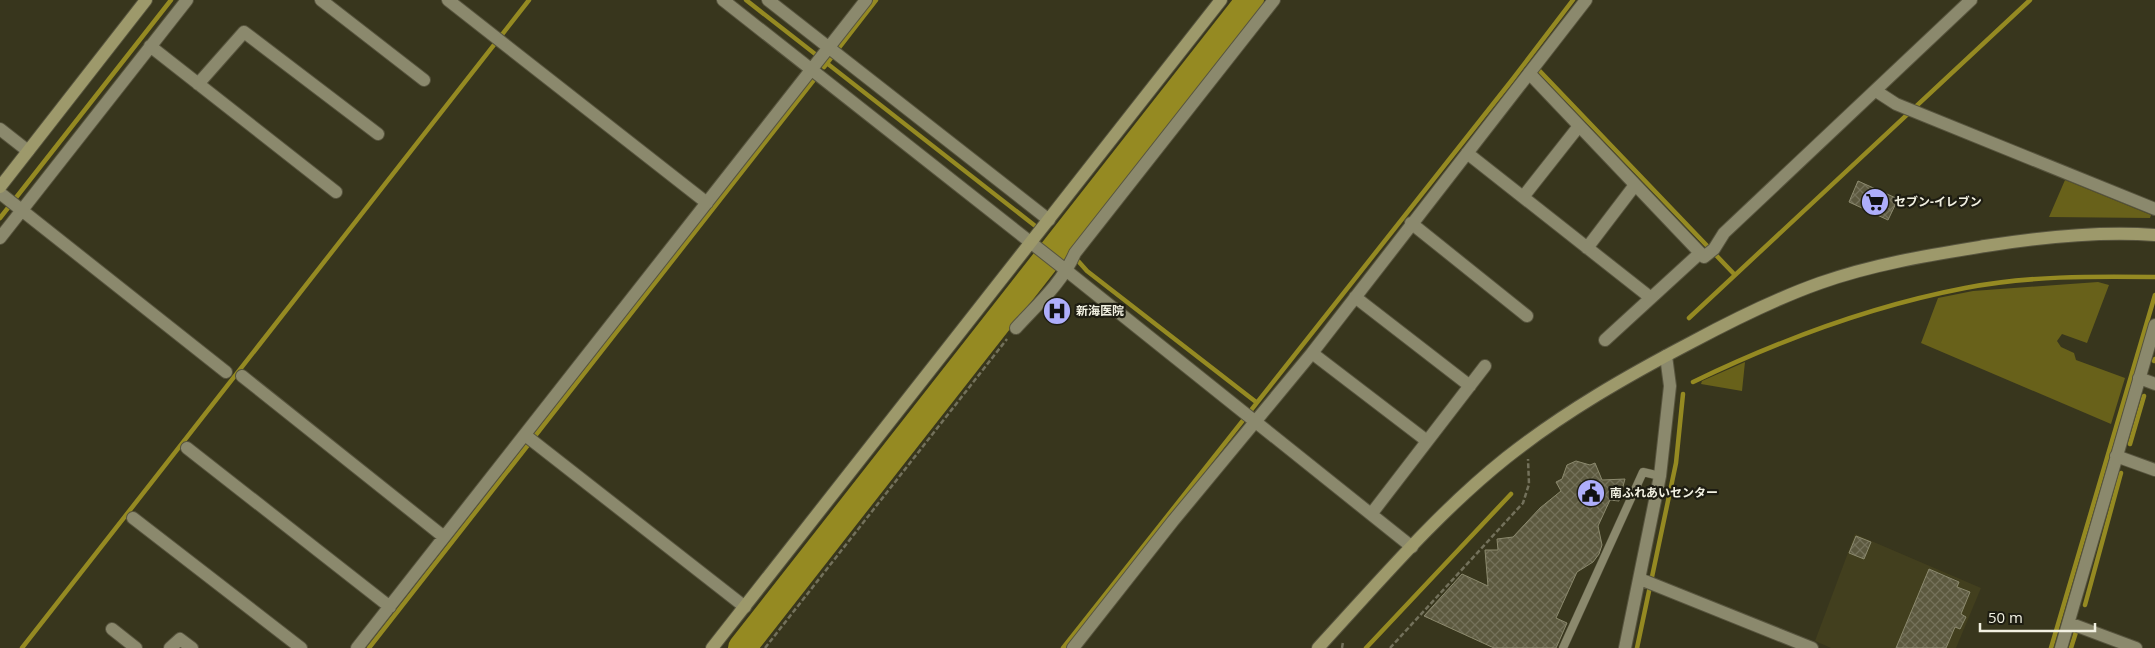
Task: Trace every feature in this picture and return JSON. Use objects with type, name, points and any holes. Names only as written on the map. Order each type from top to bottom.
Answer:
[{"type":"street","points":[[0,187],[146,0]]},
{"type":"street","points":[[0,238],[12,202],[150,46],[187,0]]},
{"type":"street","points":[[321,0],[424,80]]},
{"type":"street","points":[[448,0],[707,203]]},
{"type":"street","points":[[723,0],[825,56],[1049,220]]},
{"type":"street","points":[[768,0],[825,56],[1036,246],[1372,513],[1412,547]]},
{"type":"street","points":[[357,648],[444,537],[529,438],[707,203],[825,56],[866,0]]},
{"type":"street","points":[[712,648],[1036,246],[1049,220],[1221,0]]},
{"type":"street","points":[[1073,648],[1249,415],[1312,353],[1411,223],[1586,0]]},
{"type":"street","points":[[1605,340],[1651,298],[1708,252],[1724,233],[1971,0]]},
{"type":"street","points":[[1016,328],[1064,268],[1265,3]]},
{"type":"street","points":[[198,84],[244,32],[378,134]]},
{"type":"street","points":[[150,46],[336,192]]},
{"type":"street","points":[[1532,68],[1579,126],[1636,185],[1708,252]]},
{"type":"street","points":[[1876,91],[1913,111],[2155,208]]},
{"type":"street","points":[[1523,197],[1579,126]]},
{"type":"street","points":[[0,129],[28,151]]},
{"type":"street","points":[[1466,153],[1651,298]]},
{"type":"street","points":[[1587,248],[1636,185]]},
{"type":"street","points":[[12,202],[226,372]]},
{"type":"street","points":[[1411,223],[1526,316]]},
{"type":"street","points":[[1318,648],[1464,494],[1527,442],[1612,385],[1750,312],[1821,283],[1911,258],[2016,241],[2063,236],[2155,235]]},
{"type":"street","points":[[1355,297],[1470,386]]},
{"type":"street","points":[[2061,648],[2155,325]]},
{"type":"street","points":[[1312,353],[1427,441]]},
{"type":"street","points":[[1626,648],[1647,581],[1670,386],[1666,356]]},
{"type":"street","points":[[1372,513],[1485,366]]},
{"type":"street","points":[[242,376],[444,537]]},
{"type":"street","points":[[2139,378],[2155,384]]},
{"type":"street","points":[[529,438],[744,607]]},
{"type":"street","points":[[187,448],[390,606]]},
{"type":"street","points":[[2116,456],[2155,470]]},
{"type":"street","points":[[133,518],[301,648]]},
{"type":"street","points":[[1647,581],[1812,648]]},
{"type":"street","points":[[2069,623],[2136,648]]},
{"type":"street","points":[[112,629],[136,648]]},
{"type":"street","points":[[170,648],[180,639],[192,648]]},
{"type":"lane","points":[[1563,648],[1643,472],[1660,476]]},
{"type":"path","points":[[765,648],[1016,328]]},
{"type":"path","points":[[1390,648],[1523,503],[1529,484],[1528,457]]},
{"type":"shaded area","points":[[2065,180],[2151,215],[2150,218],[2049,217]]},
{"type":"shaded area","points":[[2098,282],[2109,285],[2087,343],[2062,334],[2057,341],[2061,347],[2074,353],[2076,360],[2125,378],[2111,424],[1921,343],[1938,298],[1973,291]]},
{"type":"shaded area","points":[[1745,362],[1742,391],[1701,384],[1702,381]]},
{"type":"shaded area","points":[[1855,534],[1981,588],[1956,648],[1946,648],[1955,627],[1960,629],[1966,617],[1961,614],[1970,592],[1957,587],[1959,581],[1929,569],[1896,648],[1831,648],[1815,641]]},
{"type":"building","points":[[1858,181],[1898,199],[1888,220],[1849,202]]},
{"type":"building","points":[[1576,461],[1590,465],[1595,463],[1602,480],[1625,479],[1619,501],[1610,500],[1598,526],[1602,545],[1599,554],[1593,562],[1577,572],[1556,618],[1567,623],[1556,648],[1494,648],[1424,616],[1462,574],[1488,586],[1485,550],[1498,550],[1497,539],[1513,537],[1540,508],[1561,491],[1556,482],[1562,479],[1567,465]]},
{"type":"building","points":[[1856,536],[1871,542],[1864,559],[1849,553]]},
{"type":"building","points":[[1929,569],[1959,582],[1957,587],[1970,592],[1961,614],[1966,617],[1960,629],[1955,627],[1946,648],[1896,648]]},
{"type":"waterway","points":[[0,218],[171,0]]},
{"type":"waterway","points":[[22,648],[529,0]]},
{"type":"waterway","points":[[746,0],[1034,225]]},
{"type":"waterway","points":[[824,67],[876,0]]},
{"type":"waterway","points":[[742,648],[1250,0]]},
{"type":"waterway","points":[[1063,648],[1512,80],[1573,0]]},
{"type":"waterway","points":[[1689,318],[2030,0]]},
{"type":"waterway","points":[[1535,66],[1735,275]]},
{"type":"waterway","points":[[369,648],[813,81]]},
{"type":"waterway","points":[[1054,236],[1060,242]]},
{"type":"waterway","points":[[1058,245],[1067,252]]},
{"type":"waterway","points":[[1079,262],[1087,271],[1256,402]]},
{"type":"waterway","points":[[1693,382],[1759,352],[1826,326],[1930,295],[1988,284],[2036,279],[2155,277]]},
{"type":"waterway","points":[[2051,648],[2155,295]]},
{"type":"waterway","points":[[1637,648],[1676,463],[1683,394]]},
{"type":"waterway","points":[[2130,444],[2144,396]]},
{"type":"waterway","points":[[2085,605],[2121,473]]},
{"type":"waterway","points":[[1366,648],[1511,494]]},
{"type":"waterway","points":[[2071,648],[2076,632]]},
{"type":"place","name":"セブン-イレブン","points":[[1875,202]]},
{"type":"place","name":"新海医院","points":[[1057,311]]},
{"type":"place","name":"南ふれあいセンター","points":[[1591,493]]}]
